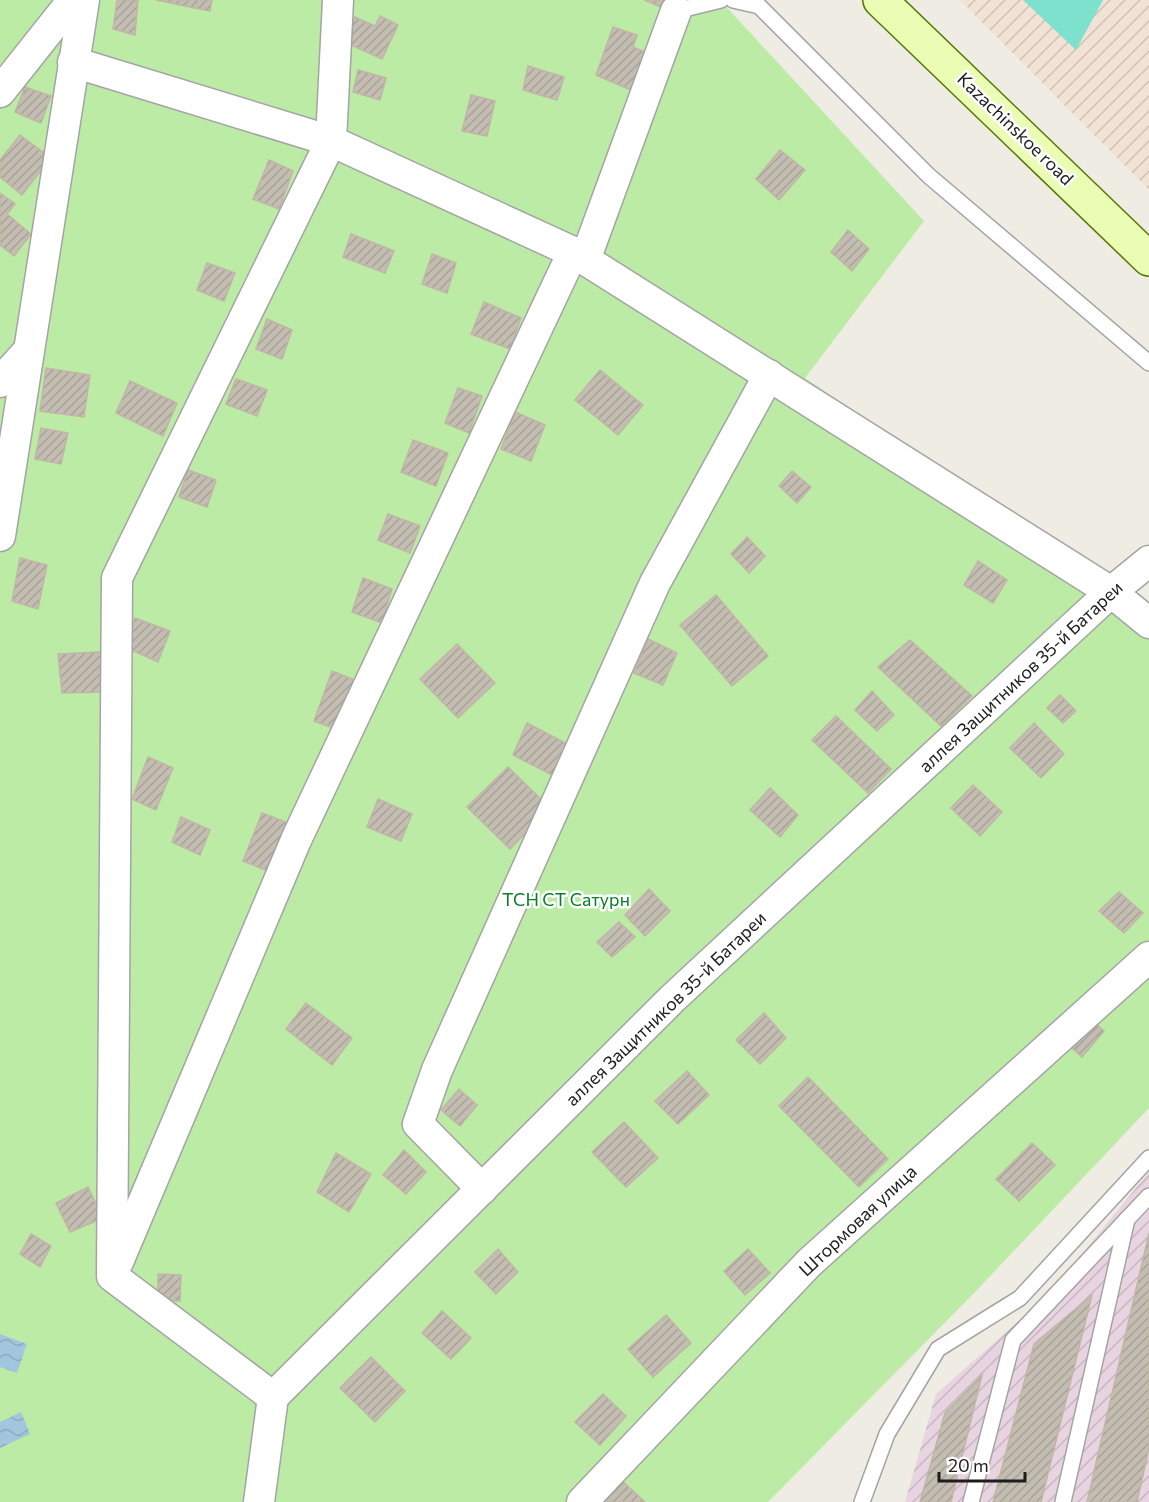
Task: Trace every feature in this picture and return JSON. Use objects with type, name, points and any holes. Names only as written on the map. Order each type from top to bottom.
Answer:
[{"type":"main road","name":"Kazachinskoe road","points":[[880,0],[1149,259]]},
{"type":"street","points":[[0,92],[73,0]]},
{"type":"street","points":[[0,536],[84,0]]},
{"type":"street","points":[[112,1276],[117,578],[330,141],[338,0]]},
{"type":"street","points":[[112,1276],[296,840],[579,256],[676,11]]},
{"type":"street","points":[[73,63],[330,141],[579,256],[1111,592],[1149,623]]},
{"type":"street","points":[[0,382],[29,350]]},
{"type":"street","points":[[482,1189],[418,1124],[437,1070],[655,583],[770,375]]},
{"type":"street","name":"аллея Защитников 35-й Батареи","points":[[273,1397],[672,999],[1111,592],[1149,561]]},
{"type":"street","name":"Штормовая улица","points":[[582,1502],[809,1263],[1149,957]]},
{"type":"street","points":[[112,1276],[273,1397],[260,1502]]},
{"type":"lane","points":[[676,11],[721,0]]},
{"type":"lane","points":[[733,0],[759,6],[929,176],[1149,363]]},
{"type":"lane","points":[[862,1502],[887,1434],[938,1349],[1020,1298],[1149,1158]]},
{"type":"lane","points":[[971,1502],[1013,1340],[1149,1196]]},
{"type":"lane","points":[[1063,1502],[1127,1219]]},
{"type":"shaded area","points":[[960,0],[1149,0],[1149,190]]},
{"type":"shaded area","points":[[1023,0],[1103,0],[1076,50]]},
{"type":"shaded area","points":[[1149,1172],[1149,1502],[905,1502],[936,1394],[1049,1294]]},
{"type":"green space","name":"ТСН СТ Сатурн","points":[[0,0],[720,0],[924,221],[805,378],[1108,581],[1149,611],[1149,1108],[976,1291],[768,1502],[0,1502]]},
{"type":"water","points":[[0,1334],[27,1344],[17,1373],[0,1367]]},
{"type":"water","points":[[21,1412],[30,1434],[0,1448],[0,1422]]},
{"type":"building","points":[[117,0],[138,0],[135,35],[113,29]]},
{"type":"building","points":[[156,0],[212,0],[210,11]]},
{"type":"building","points":[[644,0],[669,0],[666,9]]},
{"type":"building","points":[[380,16],[398,25],[382,59],[345,42],[355,17],[375,26]]},
{"type":"building","points":[[613,27],[637,35],[633,47],[647,53],[633,91],[596,75]]},
{"type":"building","points":[[528,66],[564,77],[557,100],[523,90]]},
{"type":"building","points":[[358,70],[386,78],[380,100],[353,92]]},
{"type":"building","points":[[25,87],[51,96],[41,123],[15,112]]},
{"type":"building","points":[[471,95],[495,101],[487,136],[462,131]]},
{"type":"building","points":[[20,135],[51,158],[22,195],[0,177],[0,160]]},
{"type":"building","points":[[780,150],[805,170],[779,200],[756,179]]},
{"type":"building","points":[[269,160],[293,171],[279,209],[253,199]]},
{"type":"building","points":[[0,193],[15,204],[7,214],[31,234],[14,256],[0,245]]},
{"type":"building","points":[[848,230],[869,249],[852,271],[831,252]]},
{"type":"building","points":[[351,234],[394,251],[385,273],[343,257]]},
{"type":"building","points":[[432,254],[456,263],[447,293],[422,284]]},
{"type":"building","points":[[207,263],[235,273],[224,301],[197,290]]},
{"type":"building","points":[[484,302],[521,318],[510,349],[471,334]]},
{"type":"building","points":[[267,319],[292,330],[282,359],[256,349]]},
{"type":"building","points":[[46,368],[90,375],[84,417],[40,411]]},
{"type":"building","points":[[600,370],[643,405],[618,435],[575,400]]},
{"type":"building","points":[[236,379],[267,390],[257,416],[226,404]]},
{"type":"building","points":[[130,381],[177,403],[163,436],[116,413]]},
{"type":"building","points":[[458,388],[482,396],[469,433],[445,423]]},
{"type":"building","points":[[515,412],[545,425],[531,461],[501,449]]},
{"type":"building","points":[[41,428],[68,433],[61,464],[35,459]]},
{"type":"building","points":[[413,440],[448,453],[436,486],[401,472]]},
{"type":"building","points":[[188,470],[216,480],[207,507],[179,497]]},
{"type":"building","points":[[792,471],[811,487],[797,503],[779,486]]},
{"type":"building","points":[[388,514],[420,526],[410,553],[378,540]]},
{"type":"building","points":[[747,537],[765,556],[749,573],[731,554]]},
{"type":"building","points":[[20,558],[47,565],[38,609],[12,601]]},
{"type":"building","points":[[978,561],[1007,580],[993,603],[964,585]]},
{"type":"building","points":[[363,578],[392,589],[382,623],[352,612]]},
{"type":"building","points":[[716,595],[768,656],[732,686],[680,625]]},
{"type":"building","points":[[135,618],[170,631],[158,662],[125,647]]},
{"type":"building","points":[[648,639],[677,653],[663,685],[634,673]]},
{"type":"building","points":[[910,640],[972,696],[941,726],[878,667]]},
{"type":"building","points":[[457,644],[495,683],[458,718],[420,679]]},
{"type":"building","points":[[100,652],[104,692],[62,693],[58,654]]},
{"type":"building","points":[[332,671],[357,681],[339,730],[314,721]]},
{"type":"building","points":[[872,691],[894,715],[877,731],[855,710]]},
{"type":"building","points":[[1060,695],[1076,711],[1063,723],[1047,708]]},
{"type":"building","points":[[836,716],[891,769],[868,793],[812,740]]},
{"type":"building","points":[[527,723],[573,747],[558,778],[513,755]]},
{"type":"building","points":[[1034,723],[1064,754],[1041,778],[1010,748]]},
{"type":"building","points":[[148,757],[173,768],[156,810],[132,799]]},
{"type":"building","points":[[508,767],[550,808],[510,849],[467,807]]},
{"type":"building","points":[[973,785],[1002,812],[980,836],[951,808]]},
{"type":"building","points":[[770,788],[798,815],[780,837],[750,810]]},
{"type":"building","points":[[378,799],[412,814],[401,841],[367,827]]},
{"type":"building","points":[[262,813],[293,825],[273,873],[243,861]]},
{"type":"building","points":[[181,817],[210,830],[200,855],[172,842]]},
{"type":"building","points":[[649,889],[670,911],[645,936],[625,915]]},
{"type":"building","points":[[1119,892],[1143,913],[1124,933],[1099,911]]},
{"type":"building","points":[[619,922],[635,937],[612,957],[597,942]]},
{"type":"building","points":[[306,1003],[352,1038],[332,1065],[286,1029]]},
{"type":"building","points":[[764,1013],[786,1038],[760,1064],[736,1040]]},
{"type":"building","points":[[1088,1017],[1104,1031],[1082,1057],[1065,1042]]},
{"type":"building","points":[[687,1071],[709,1095],[678,1124],[655,1101]]},
{"type":"building","points":[[808,1077],[888,1159],[859,1187],[779,1106]]},
{"type":"building","points":[[459,1089],[477,1105],[460,1126],[441,1110]]},
{"type":"building","points":[[624,1122],[658,1158],[626,1187],[592,1152]]},
{"type":"building","points":[[1032,1143],[1055,1165],[1019,1201],[996,1179]]},
{"type":"building","points":[[404,1150],[426,1172],[406,1194],[383,1175]]},
{"type":"building","points":[[336,1153],[371,1174],[349,1212],[317,1192]]},
{"type":"building","points":[[88,1187],[103,1218],[70,1232],[56,1203]]},
{"type":"building","points":[[1149,1233],[1149,1448],[1137,1502],[1087,1502]]},
{"type":"building","points":[[31,1234],[51,1246],[40,1267],[20,1254]]},
{"type":"building","points":[[498,1249],[518,1272],[496,1294],[475,1272]]},
{"type":"building","points":[[748,1249],[770,1273],[745,1295],[724,1271]]},
{"type":"building","points":[[158,1274],[181,1275],[180,1301],[158,1300]]},
{"type":"building","points":[[1092,1295],[1041,1502],[993,1502],[1034,1344]]},
{"type":"building","points":[[442,1311],[471,1338],[451,1359],[422,1333]]},
{"type":"building","points":[[666,1315],[691,1343],[653,1377],[628,1349]]},
{"type":"building","points":[[371,1357],[405,1391],[375,1422],[340,1388]]},
{"type":"building","points":[[982,1375],[951,1502],[920,1502],[945,1413]]},
{"type":"building","points":[[603,1394],[626,1416],[600,1445],[575,1422]]},
{"type":"building","points":[[620,1479],[645,1502],[600,1502]]}]
